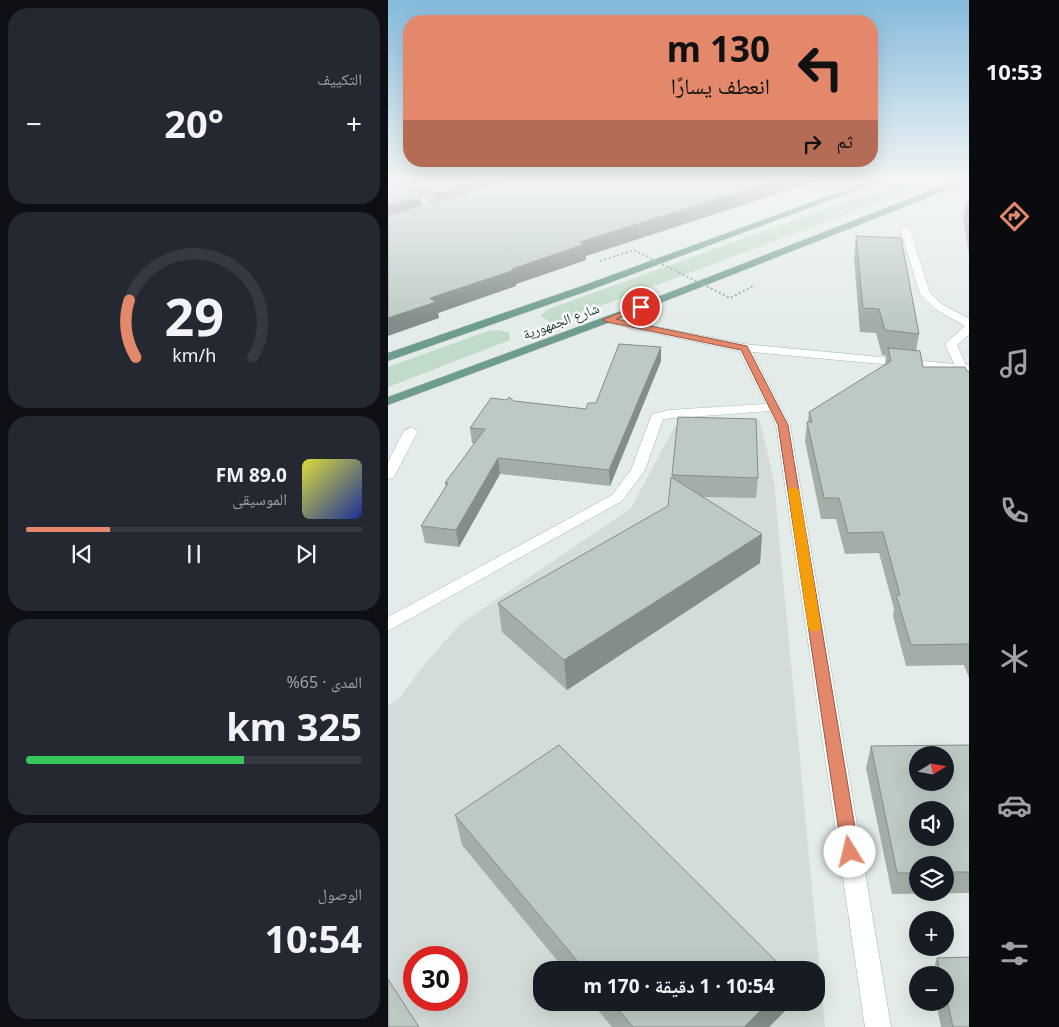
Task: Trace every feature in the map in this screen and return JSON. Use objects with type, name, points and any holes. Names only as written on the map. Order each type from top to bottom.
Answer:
[{"type":"main road","name":"شارع الجمهورية","points":[[388,357],[586,288],[752,227]]},
{"type":"main road","name":"شارع الجمهورية","points":[[388,401],[607,320],[845,227]]},
{"type":"street","points":[[905,230],[925,294],[939,307],[970,324]]},
{"type":"street","points":[[607,320],[744,348],[966,369]]},
{"type":"street","points":[[970,328],[952,344],[966,369],[970,388]]},
{"type":"street","points":[[744,348],[783,425],[878,1027]]},
{"type":"street","points":[[388,625],[617,498],[630,484],[639,470],[657,417],[669,414],[773,407]]},
{"type":"street","points":[[388,475],[411,431]]},
{"type":"path","points":[[600,261],[634,250],[730,298],[755,285]]},
{"type":"shaded area","points":[[760,420],[774,482],[819,961],[533,961],[533,1011],[824,1011],[825,1027],[388,1027],[388,706],[398,700],[424,665],[459,625],[631,508],[675,426]]},
{"type":"green space","points":[[776,227],[813,227],[563,320],[550,322],[541,316],[546,310]]},
{"type":"green space","points":[[488,331],[509,332],[510,340],[388,387],[388,367]]},
{"type":"building","points":[[388,227],[628,227],[580,242],[585,244],[512,269],[515,270],[430,298],[436,302],[388,318]]},
{"type":"building","points":[[856,236],[901,238],[919,334],[885,330],[879,309],[863,308]]},
{"type":"building","points":[[619,344],[661,347],[609,470],[498,458],[456,530],[421,526],[448,483],[445,483],[485,429],[470,428],[491,398],[507,400],[509,397],[514,401],[586,409],[588,403],[596,403]]},
{"type":"building","points":[[888,348],[920,351],[923,367],[965,367],[970,372],[970,644],[911,645],[896,595],[900,595],[883,532],[848,533],[839,498],[824,498],[807,422],[812,422],[809,412],[891,361]]},
{"type":"building","points":[[678,417],[756,419],[758,478],[672,475]]},
{"type":"building","points":[[671,477],[762,534],[564,660],[498,603],[668,506]]},
{"type":"building","points":[[559,745],[776,961],[577,961],[455,815]]},
{"type":"building","points":[[970,745],[970,872],[954,872],[954,856],[909,856],[909,873],[897,873],[871,746]]},
{"type":"building","points":[[970,957],[970,1027],[953,1027],[950,1011],[954,1011],[954,966],[939,966],[937,958]]},
{"type":"building","points":[[388,979],[403,1002],[403,1011],[409,1011],[419,1027],[388,1027]]},
{"type":"building","points":[[620,1011],[760,1011],[744,1027],[633,1027]]},
{"type":"slow traffic","points":[[793,490],[815,627]]},
{"type":"route","points":[[641,307],[607,320],[744,348],[783,425],[850,852]]}]
